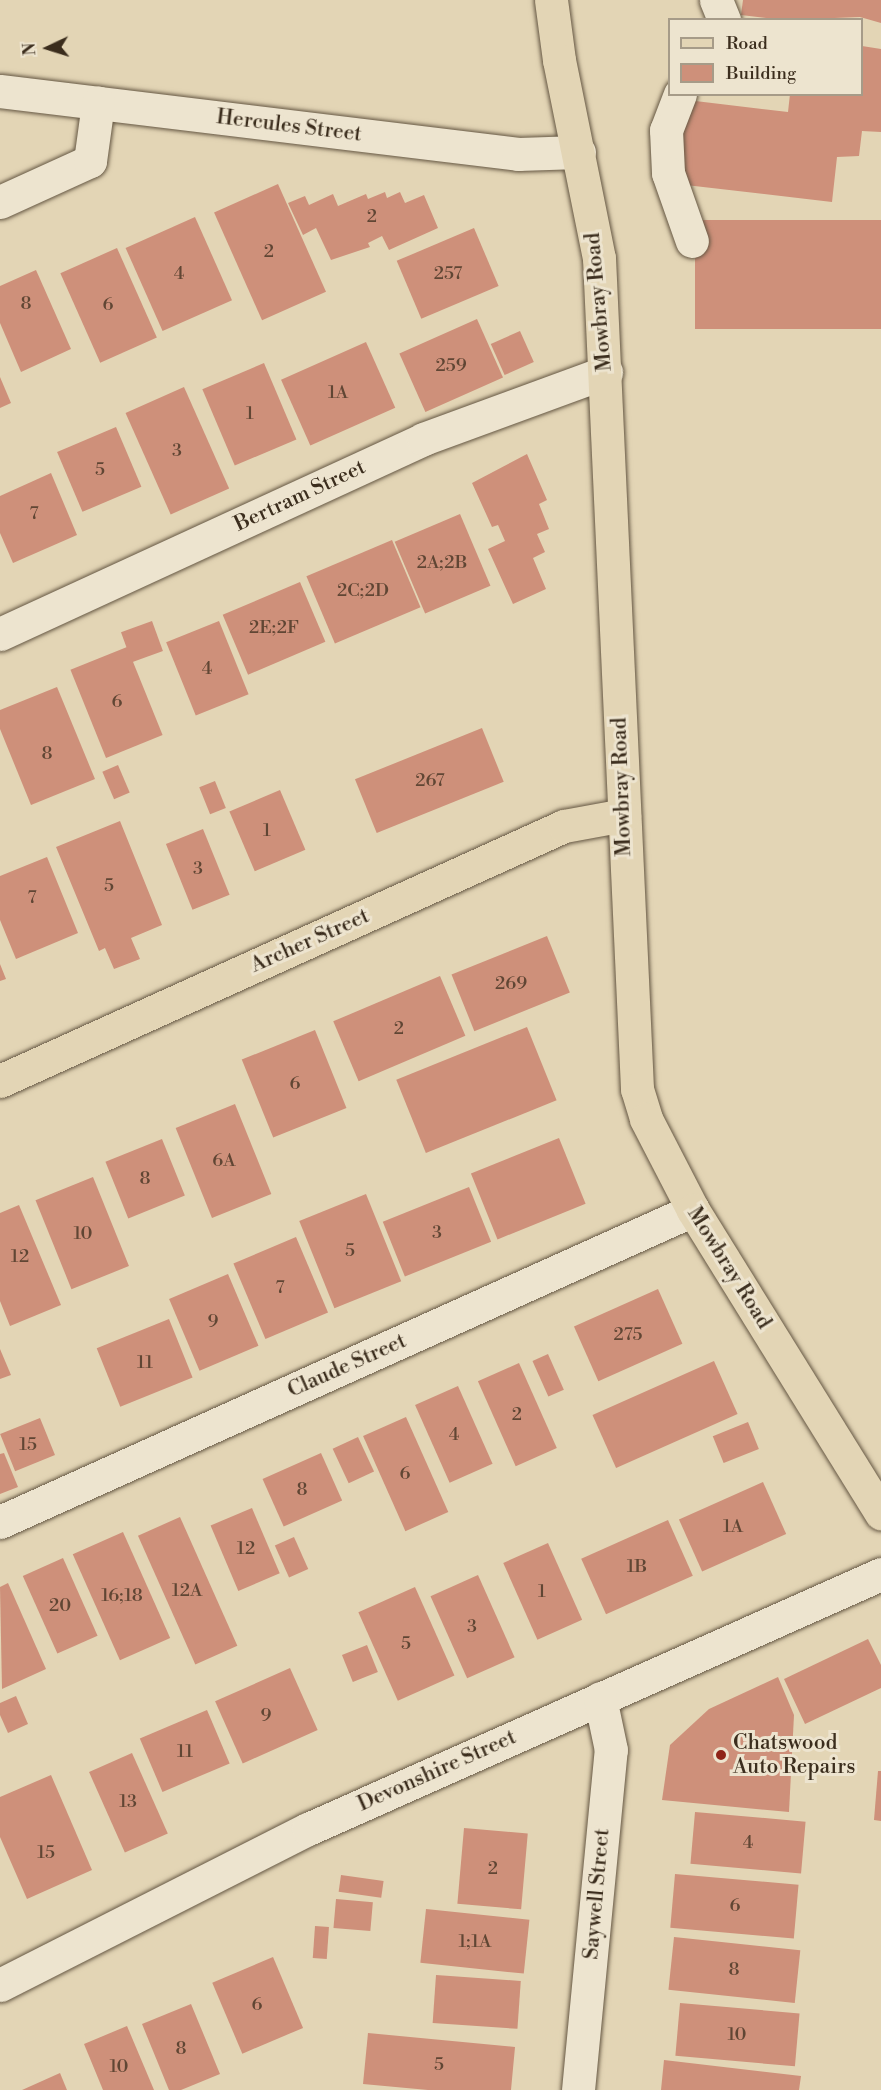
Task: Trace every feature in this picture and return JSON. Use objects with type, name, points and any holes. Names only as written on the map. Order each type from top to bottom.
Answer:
[{"type":"main road","name":"Mowbray Road","points":[[551,0],[559,60],[599,258],[637,1089],[646,1119],[693,1210],[881,1513]]},
{"type":"main road","name":"Archer Street","points":[[0,1081],[564,826],[624,815]]},
{"type":"street","points":[[716,0],[723,18]]},
{"type":"street","name":"Hercules Street","points":[[0,91],[518,154],[579,152]]},
{"type":"street","points":[[679,96],[666,130],[668,173],[692,241]]},
{"type":"street","points":[[0,202],[90,161],[98,103]]},
{"type":"street","name":"Bertram Street","points":[[0,634],[423,439],[606,372]]},
{"type":"street","name":"Claude Street","points":[[0,1522],[693,1210]]},
{"type":"street","name":"Devonshire Street","points":[[0,1985],[308,1828],[881,1574]]},
{"type":"street","name":"Saywell Street","points":[[578,2090],[611,1750],[600,1698]]},
{"type":"building","points":[[743,0],[881,0],[881,23],[860,17],[766,18],[741,15]]},
{"type":"building","points":[[863,46],[881,49],[881,132],[862,131],[859,156],[837,157],[832,202],[677,184],[687,100],[788,112],[790,96],[863,96]]},
{"type":"building","points":[[278,184],[326,292],[262,320],[214,212]]},
{"type":"building","points":[[385,192],[387,198],[400,192],[405,203],[424,195],[438,228],[389,250],[382,236],[368,243],[370,247],[331,260],[316,228],[303,235],[288,203],[305,196],[309,205],[333,194],[338,206],[366,194],[368,199]]},
{"type":"building","points":[[195,217],[232,300],[163,331],[126,248]]},
{"type":"building","points":[[695,220],[881,220],[881,329],[695,329]]},
{"type":"building","points":[[474,228],[499,286],[421,319],[397,261]]},
{"type":"building","points":[[117,248],[157,338],[100,363],[60,273]]},
{"type":"building","points":[[36,270],[71,349],[21,372],[0,323],[0,286]]},
{"type":"building","points":[[477,319],[503,377],[425,412],[399,354]]},
{"type":"building","points":[[520,331],[534,362],[505,375],[491,344]]},
{"type":"building","points":[[366,342],[395,408],[310,446],[281,380]]},
{"type":"building","points":[[264,363],[296,439],[235,466],[202,389]]},
{"type":"building","points":[[0,377],[11,403],[0,408]]},
{"type":"building","points":[[184,387],[229,488],[171,514],[126,413]]},
{"type":"building","points":[[116,427],[141,487],[82,512],[57,452]]},
{"type":"building","points":[[527,454],[547,500],[539,504],[549,529],[537,534],[545,552],[533,558],[546,589],[513,604],[488,549],[505,541],[498,525],[492,527],[472,483]]},
{"type":"building","points":[[51,473],[77,535],[13,563],[0,533],[0,496]]},
{"type":"building","points":[[460,514],[490,586],[425,614],[395,542]]},
{"type":"building","points":[[392,540],[421,607],[335,644],[306,576]]},
{"type":"building","points":[[300,582],[325,642],[248,675],[223,615]]},
{"type":"building","points":[[152,621],[163,651],[132,662],[121,632]]},
{"type":"building","points":[[219,621],[249,694],[196,716],[166,642]]},
{"type":"building","points":[[127,647],[163,735],[106,758],[70,670]]},
{"type":"building","points":[[57,687],[95,779],[31,805],[0,729],[0,710]]},
{"type":"building","points":[[482,728],[504,782],[377,833],[355,779]]},
{"type":"building","points":[[118,765],[130,793],[114,799],[102,772]]},
{"type":"building","points":[[215,781],[226,808],[210,814],[199,787]]},
{"type":"building","points":[[280,790],[305,850],[255,871],[229,811]]},
{"type":"building","points":[[120,821],[162,925],[131,938],[140,959],[114,969],[105,948],[99,951],[56,847]]},
{"type":"building","points":[[203,829],[230,895],[193,910],[166,844]]},
{"type":"building","points":[[47,857],[78,933],[16,959],[0,920],[0,876]]},
{"type":"building","points":[[547,936],[570,993],[474,1031],[452,975]]},
{"type":"building","points":[[0,964],[6,979],[0,981]]},
{"type":"building","points":[[440,976],[465,1036],[359,1081],[333,1021]]},
{"type":"building","points":[[527,1027],[557,1100],[426,1153],[396,1080]]},
{"type":"building","points":[[315,1030],[346,1108],[273,1137],[242,1060]]},
{"type":"building","points":[[235,1104],[271,1194],[212,1218],[176,1128]]},
{"type":"building","points":[[559,1138],[586,1204],[498,1239],[471,1174]]},
{"type":"building","points":[[162,1139],[185,1196],[128,1218],[105,1162]]},
{"type":"building","points":[[93,1177],[129,1266],[71,1289],[36,1200]]},
{"type":"building","points":[[469,1187],[491,1242],[405,1277],[383,1222]]},
{"type":"building","points":[[366,1194],[401,1281],[334,1308],[299,1221]]},
{"type":"building","points":[[19,1205],[61,1305],[10,1326],[0,1301],[0,1213]]},
{"type":"building","points":[[296,1237],[328,1312],[265,1339],[233,1264]]},
{"type":"building","points":[[228,1274],[258,1346],[200,1371],[169,1299]]},
{"type":"building","points":[[658,1289],[682,1344],[598,1381],[574,1326]]},
{"type":"building","points":[[169,1319],[193,1377],[120,1407],[97,1348]]},
{"type":"building","points":[[0,1349],[11,1375],[0,1379]]},
{"type":"building","points":[[548,1354],[564,1390],[548,1397],[532,1361]]},
{"type":"building","points":[[714,1361],[738,1414],[616,1468],[592,1415]]},
{"type":"building","points":[[519,1363],[557,1448],[516,1466],[478,1381]]},
{"type":"building","points":[[458,1386],[493,1464],[450,1483],[415,1405]]},
{"type":"building","points":[[406,1417],[448,1512],[405,1531],[363,1436]]},
{"type":"building","points":[[40,1418],[55,1455],[15,1471],[0,1434]]},
{"type":"building","points":[[748,1422],[759,1449],[724,1463],[713,1436]]},
{"type":"building","points":[[358,1437],[374,1471],[349,1483],[333,1449]]},
{"type":"building","points":[[4,1453],[18,1487],[0,1494],[0,1454]]},
{"type":"building","points":[[321,1453],[342,1501],[284,1527],[263,1479]]},
{"type":"building","points":[[763,1482],[786,1534],[702,1571],[679,1519]]},
{"type":"building","points":[[252,1508],[280,1573],[238,1591],[211,1526]]},
{"type":"building","points":[[180,1517],[237,1646],[195,1665],[138,1536]]},
{"type":"building","points":[[668,1520],[693,1576],[606,1614],[581,1559]]},
{"type":"building","points":[[123,1532],[170,1638],[120,1660],[73,1554]]},
{"type":"building","points":[[294,1537],[308,1569],[289,1578],[275,1546]]},
{"type":"building","points":[[548,1543],[582,1620],[537,1640],[503,1563]]},
{"type":"building","points":[[63,1558],[98,1636],[57,1654],[23,1576]]},
{"type":"building","points":[[478,1575],[515,1657],[467,1678],[430,1596]]},
{"type":"building","points":[[8,1583],[46,1669],[2,1689],[0,1587]]},
{"type":"building","points":[[415,1587],[454,1676],[398,1701],[358,1612]]},
{"type":"building","points":[[868,1639],[881,1665],[881,1688],[805,1724],[784,1679]]},
{"type":"building","points":[[367,1645],[378,1672],[353,1682],[342,1655]]},
{"type":"building","points":[[290,1668],[318,1730],[243,1763],[215,1701]]},
{"type":"building","points":[[778,1677],[794,1715],[789,1812],[662,1800],[670,1745],[709,1709]]},
{"type":"building","points":[[16,1696],[28,1724],[8,1733],[0,1715],[0,1703]]},
{"type":"building","points":[[207,1710],[230,1763],[162,1792],[140,1739]]},
{"type":"building","points":[[132,1753],[168,1833],[125,1853],[89,1772]]},
{"type":"building","points":[[878,1771],[881,1771],[881,1821],[874,1820]]},
{"type":"building","points":[[51,1775],[92,1870],[27,1899],[0,1837],[0,1797]]},
{"type":"building","points":[[695,1812],[806,1822],[801,1873],[690,1864]]},
{"type":"building","points":[[464,1828],[528,1834],[521,1909],[457,1904]]},
{"type":"building","points":[[675,1874],[799,1885],[794,1939],[670,1928]]},
{"type":"building","points":[[341,1875],[384,1881],[381,1898],[339,1892]]},
{"type":"building","points":[[336,1899],[373,1902],[370,1931],[333,1928]]},
{"type":"building","points":[[426,1909],[529,1920],[524,1974],[420,1963]]},
{"type":"building","points":[[315,1926],[329,1927],[327,1959],[313,1958]]},
{"type":"building","points":[[674,1937],[800,1950],[795,2003],[668,1990]]},
{"type":"building","points":[[273,1957],[303,2028],[242,2054],[212,1983]]},
{"type":"building","points":[[436,1975],[521,1981],[517,2029],[433,2023]]},
{"type":"building","points":[[680,2003],[800,2013],[795,2066],[675,2056]]},
{"type":"building","points":[[191,2004],[220,2074],[181,2090],[169,2090],[142,2024]]},
{"type":"building","points":[[127,2026],[154,2090],[103,2090],[84,2044]]},
{"type":"building","points":[[368,2033],[515,2047],[511,2090],[428,2090],[363,2084]]},
{"type":"building","points":[[664,2060],[801,2076],[799,2090],[661,2090]]},
{"type":"building","points":[[60,2073],[67,2090],[22,2090]]},
{"type":"place","name":"Chatswood Auto Repairs","points":[[721,1755]]}]
